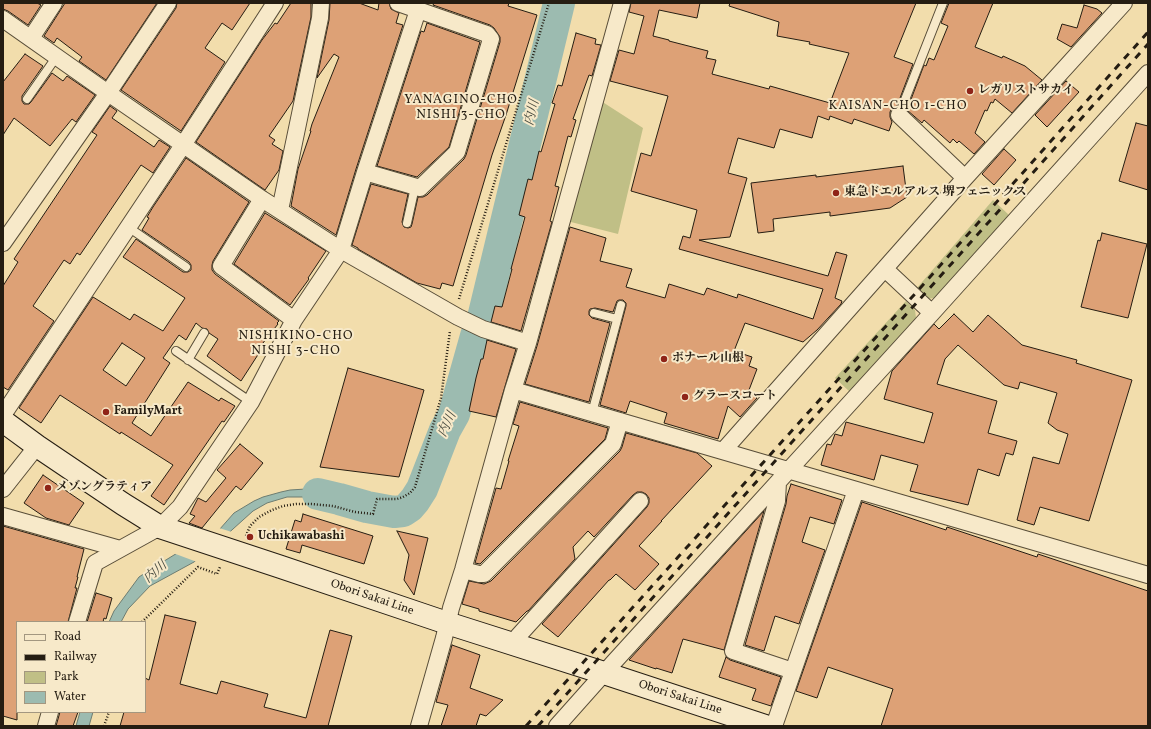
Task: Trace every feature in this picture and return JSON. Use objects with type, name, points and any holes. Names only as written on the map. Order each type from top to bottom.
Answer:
[{"type":"main road","name":"Obori Sakai Line","points":[[3,421],[122,504],[160,528],[765,726]]},
{"type":"street","points":[[31,38],[54,3]]},
{"type":"street","points":[[3,243],[108,93],[168,3]]},
{"type":"street","points":[[3,415],[183,145],[275,3]]},
{"type":"street","points":[[280,210],[320,18],[321,3]]},
{"type":"street","points":[[365,172],[420,188],[457,152],[491,39],[487,34],[398,3]]},
{"type":"street","points":[[419,726],[513,390],[528,343],[622,3]]},
{"type":"street","points":[[723,451],[965,178],[1124,3]]},
{"type":"street","points":[[77,621],[95,563],[160,528],[180,507],[251,402],[294,320],[341,250],[418,10]]},
{"type":"street","points":[[3,19],[262,199],[341,250],[456,316],[483,329],[528,343]]},
{"type":"street","points":[[557,726],[1148,73]]},
{"type":"street","points":[[900,115],[965,178]]},
{"type":"street","points":[[262,199],[221,266],[294,320]]},
{"type":"street","points":[[885,269],[932,313]]},
{"type":"street","points":[[513,390],[1148,575]]},
{"type":"street","points":[[462,570],[484,574],[613,444],[620,421]]},
{"type":"street","points":[[3,489],[37,446]]},
{"type":"street","points":[[778,482],[778,501],[733,651],[793,671]]},
{"type":"street","points":[[774,726],[856,490]]},
{"type":"street","points":[[511,644],[640,502]]},
{"type":"street","points":[[3,516],[120,549]]},
{"type":"street","points":[[46,726],[50,713]]},
{"type":"lane","points":[[900,115],[943,3]]},
{"type":"lane","points":[[27,99],[57,56]]},
{"type":"lane","points":[[407,223],[415,187]]},
{"type":"lane","points":[[128,227],[186,267]]},
{"type":"lane","points":[[592,413],[621,305]]},
{"type":"lane","points":[[594,313],[617,319]]},
{"type":"lane","points":[[188,360],[204,333]]},
{"type":"lane","points":[[176,352],[251,402]]},
{"type":"path","points":[[143,621],[198,567],[217,574],[250,526],[259,517],[272,510],[283,506],[296,504],[311,504],[333,506],[355,512],[373,514],[377,499],[397,499],[410,493],[415,487],[441,398],[451,324],[456,316],[549,3]]},
{"type":"path","points":[[104,726],[109,713]]},
{"type":"green space","points":[[601,101],[643,128],[618,234],[567,221]]},
{"type":"green space","points":[[993,200],[1009,215],[935,298],[926,299],[916,289]]},
{"type":"green space","points":[[906,301],[915,310],[916,318],[850,392],[835,378]]},
{"type":"water","points":[[306,489],[361,501],[358,507],[312,497],[287,497],[267,503],[253,511],[194,562],[150,586],[128,609],[122,621],[109,621],[114,611],[139,577],[187,547],[219,530],[234,513],[254,501],[290,490]]},
{"type":"water","points":[[80,713],[93,713],[89,726],[76,726]]},
{"type":"pier","points":[[219,528],[232,532],[197,562],[173,553]]},
{"type":"building","points":[[3,3],[37,3],[41,5],[28,25],[3,9]]},
{"type":"building","points":[[65,3],[157,3],[106,80],[79,61],[82,57],[57,38],[54,43],[44,36]]},
{"type":"building","points":[[177,3],[250,3],[232,30],[222,23],[205,48],[225,62],[181,131],[121,90],[176,8]]},
{"type":"building","points":[[291,3],[311,3],[311,17],[293,101],[269,136],[275,140],[272,144],[283,151],[279,170],[265,190],[196,142],[262,40],[275,23],[277,24]]},
{"type":"building","points":[[330,3],[359,3],[378,10],[379,3],[389,3],[391,9],[399,13],[396,23],[403,25],[336,235],[291,206],[298,169],[312,124],[339,57],[334,54],[317,78],[329,20]]},
{"type":"building","points":[[434,3],[509,3],[508,6],[537,15],[492,155],[453,286],[442,283],[440,289],[417,283],[352,245],[371,184],[408,194],[402,222],[404,227],[408,228],[411,227],[412,224],[418,197],[427,195],[464,159],[466,155],[500,42],[500,37],[490,25],[433,5]]},
{"type":"building","points":[[631,3],[700,3],[697,18],[659,10],[653,36],[708,51],[706,58],[716,60],[712,74],[769,89],[770,86],[830,103],[849,53],[809,44],[810,42],[777,36],[779,22],[729,6],[730,3],[916,3],[894,57],[913,64],[897,106],[892,108],[890,112],[892,122],[889,131],[854,119],[852,124],[830,116],[829,120],[818,116],[812,138],[780,129],[774,148],[738,138],[728,173],[747,178],[730,237],[699,240],[828,276],[836,252],[847,255],[835,298],[842,301],[841,304],[817,330],[803,342],[745,323],[734,351],[752,357],[749,366],[757,369],[749,390],[757,398],[740,417],[728,406],[718,439],[664,423],[667,413],[630,401],[626,413],[600,405],[626,306],[626,303],[623,300],[617,301],[613,312],[595,308],[590,309],[589,311],[589,315],[592,318],[610,323],[589,402],[525,384],[570,227],[606,238],[600,261],[632,269],[626,287],[665,298],[669,284],[704,295],[707,288],[737,298],[738,294],[813,319],[823,289],[679,249],[683,236],[690,238],[697,210],[631,191],[641,153],[651,156],[668,96],[610,81],[619,50],[634,54],[644,16],[629,12]]},
{"type":"building","points":[[949,3],[993,3],[975,47],[1002,58],[1003,56],[1025,66],[1042,80],[1012,113],[995,99],[993,103],[991,102],[987,111],[985,110],[975,133],[985,142],[974,154],[959,141],[957,143],[953,139],[950,143],[924,120],[922,123],[907,110],[924,65],[926,66],[929,58],[934,60],[948,26],[941,23]]},
{"type":"building","points":[[1084,5],[1097,9],[1102,13],[1071,47],[1057,39],[1062,24],[1077,28]]},
{"type":"building","points":[[427,23],[480,42],[449,147],[417,177],[377,166],[421,31],[424,32]]},
{"type":"building","points":[[576,33],[596,39],[595,44],[601,45],[592,76],[589,75],[573,119],[576,120],[571,137],[568,136],[555,186],[559,187],[550,221],[552,222],[521,331],[491,322],[495,306],[502,307],[525,217],[519,215],[528,179],[532,180],[539,151],[541,152],[555,104],[552,103],[558,85],[562,86]]},
{"type":"building","points":[[25,54],[43,66],[22,96],[22,101],[24,104],[29,104],[31,102],[52,73],[63,81],[67,76],[95,95],[76,122],[72,119],[50,146],[14,118],[3,135],[3,82]]},
{"type":"building","points":[[1066,81],[1079,92],[1047,127],[1035,115]]},
{"type":"building","points":[[110,106],[117,111],[112,118],[154,147],[159,140],[170,147],[153,173],[141,165],[80,255],[77,253],[70,264],[64,260],[33,306],[54,321],[8,390],[3,387],[3,286],[18,262],[14,259],[97,135],[92,132]]},
{"type":"building","points":[[1136,123],[1148,126],[1148,190],[1119,181]]},
{"type":"building","points":[[1004,149],[1016,160],[994,185],[982,174]]},
{"type":"building","points":[[186,158],[249,202],[213,261],[212,270],[215,274],[279,321],[259,348],[261,350],[241,381],[207,356],[218,339],[209,333],[207,329],[202,328],[196,323],[186,340],[179,335],[163,358],[170,363],[132,423],[151,436],[188,382],[219,401],[221,398],[235,406],[224,422],[222,421],[164,505],[151,496],[173,465],[121,432],[120,434],[60,395],[41,423],[19,408],[93,297],[130,320],[134,314],[163,331],[185,298],[123,257],[136,239],[183,272],[188,272],[191,270],[191,265],[189,262],[142,230],[153,207]],"holes":[[[122,343],[145,358],[126,386],[103,370]]]},
{"type":"building","name":"東急ドエルアルス 堺フェニックス","points":[[903,166],[907,197],[890,208],[830,216],[830,212],[773,219],[774,231],[758,233],[751,183],[816,175],[816,177]]},
{"type":"building","points":[[265,213],[326,251],[308,278],[309,279],[290,305],[234,264]]},
{"type":"building","points":[[1102,233],[1147,244],[1128,318],[1081,307],[1098,240],[1100,241]]},
{"type":"building","points":[[954,314],[973,332],[988,315],[1022,345],[1077,360],[1076,363],[1132,380],[1089,521],[1040,507],[1034,525],[1017,520],[1033,457],[1059,464],[1068,434],[1057,430],[1048,423],[1057,393],[1020,382],[1018,389],[1004,385],[958,345],[945,359],[937,384],[997,401],[988,433],[1017,441],[1013,455],[1006,453],[999,476],[978,469],[968,505],[910,491],[918,465],[881,455],[874,480],[821,465],[827,444],[831,445],[835,434],[842,436],[846,422],[924,443],[933,413],[884,399],[892,371],[934,324],[939,329]]},
{"type":"building","points":[[487,340],[516,349],[496,417],[469,411],[476,378],[481,359],[483,359]]},
{"type":"building","points":[[348,368],[424,390],[399,477],[320,467]]},
{"type":"building","points":[[520,402],[608,428],[605,439],[480,564],[475,563],[496,488],[501,489],[519,426],[513,424]]},
{"type":"building","points":[[626,433],[697,453],[712,466],[639,546],[659,564],[635,590],[616,574],[558,637],[542,624],[647,507],[649,498],[642,492],[637,492],[633,495],[594,537],[588,531],[573,547],[575,559],[528,611],[516,622],[479,611],[479,609],[462,604],[469,581],[484,584],[491,581],[620,451]]},
{"type":"building","points":[[240,444],[263,463],[241,490],[236,486],[202,528],[189,523],[195,516],[190,514],[198,498],[206,502],[226,478],[217,470]]},
{"type":"building","name":"メゾングラティア","points":[[43,475],[84,503],[69,525],[46,518],[24,503]]},
{"type":"building","points":[[791,484],[842,500],[834,524],[810,517],[802,542],[825,550],[799,624],[775,616],[764,651],[745,645]]},
{"type":"building","points":[[862,502],[946,530],[947,527],[1037,557],[1038,554],[1148,591],[1148,726],[881,726],[893,689],[828,667],[817,698],[796,691]]},
{"type":"building","points":[[764,511],[724,650],[683,639],[672,673],[629,660]]},
{"type":"building","points":[[303,514],[373,536],[364,564],[302,545],[300,553],[286,549],[295,520],[301,522]]},
{"type":"building","points":[[3,526],[84,549],[75,588],[77,588],[68,621],[16,621],[17,720],[3,716]]},
{"type":"building","points":[[397,531],[428,538],[414,595],[404,580],[409,555]]},
{"type":"building","points":[[96,593],[112,598],[106,619],[104,618],[103,621],[87,621]]},
{"type":"building","points":[[165,615],[196,622],[180,684],[217,694],[221,681],[268,694],[264,707],[306,718],[330,630],[352,636],[328,726],[120,726],[124,713],[146,713],[146,678],[149,680]]},
{"type":"building","points":[[452,645],[480,655],[470,688],[503,700],[486,716],[480,714],[476,726],[441,726],[448,705],[436,702]]},
{"type":"building","points":[[726,657],[730,660],[781,677],[771,706],[752,700],[756,689],[719,677]]},
{"type":"building","points":[[60,713],[78,713],[73,726],[56,726]]},
{"type":"waterway","name":"内川","points":[[318,494],[367,507],[394,512],[403,511],[409,507],[422,489],[445,430],[454,414],[476,336],[483,318],[559,3]]},
{"type":"railway","points":[[526,726],[905,305],[1148,32]]},
{"type":"railway","points":[[538,726],[1148,44]]},
{"type":"place","name":"レガリストサカイ","points":[[970,91]]},
{"type":"place","name":"東急ドエルアルス 堺フェニックス","points":[[836,193]]},
{"type":"place","name":"ボナール山根","points":[[664,359]]},
{"type":"place","name":"グラースコート","points":[[685,397]]},
{"type":"place","name":"FamilyMart","points":[[106,412]]},
{"type":"place","name":"メゾングラティア","points":[[48,488]]},
{"type":"place","name":"Uchikawabashi","points":[[250,537]]},
{"type":"district","name":"KAISAN-CHO 1-CHO","points":[[898,107]]},
{"type":"district","name":"YANAGINO-CHO NISHI 3-CHO","points":[[461,108]]},
{"type":"district","name":"NISHIKINO-CHO NISHI 3-CHO","points":[[296,344]]}]
